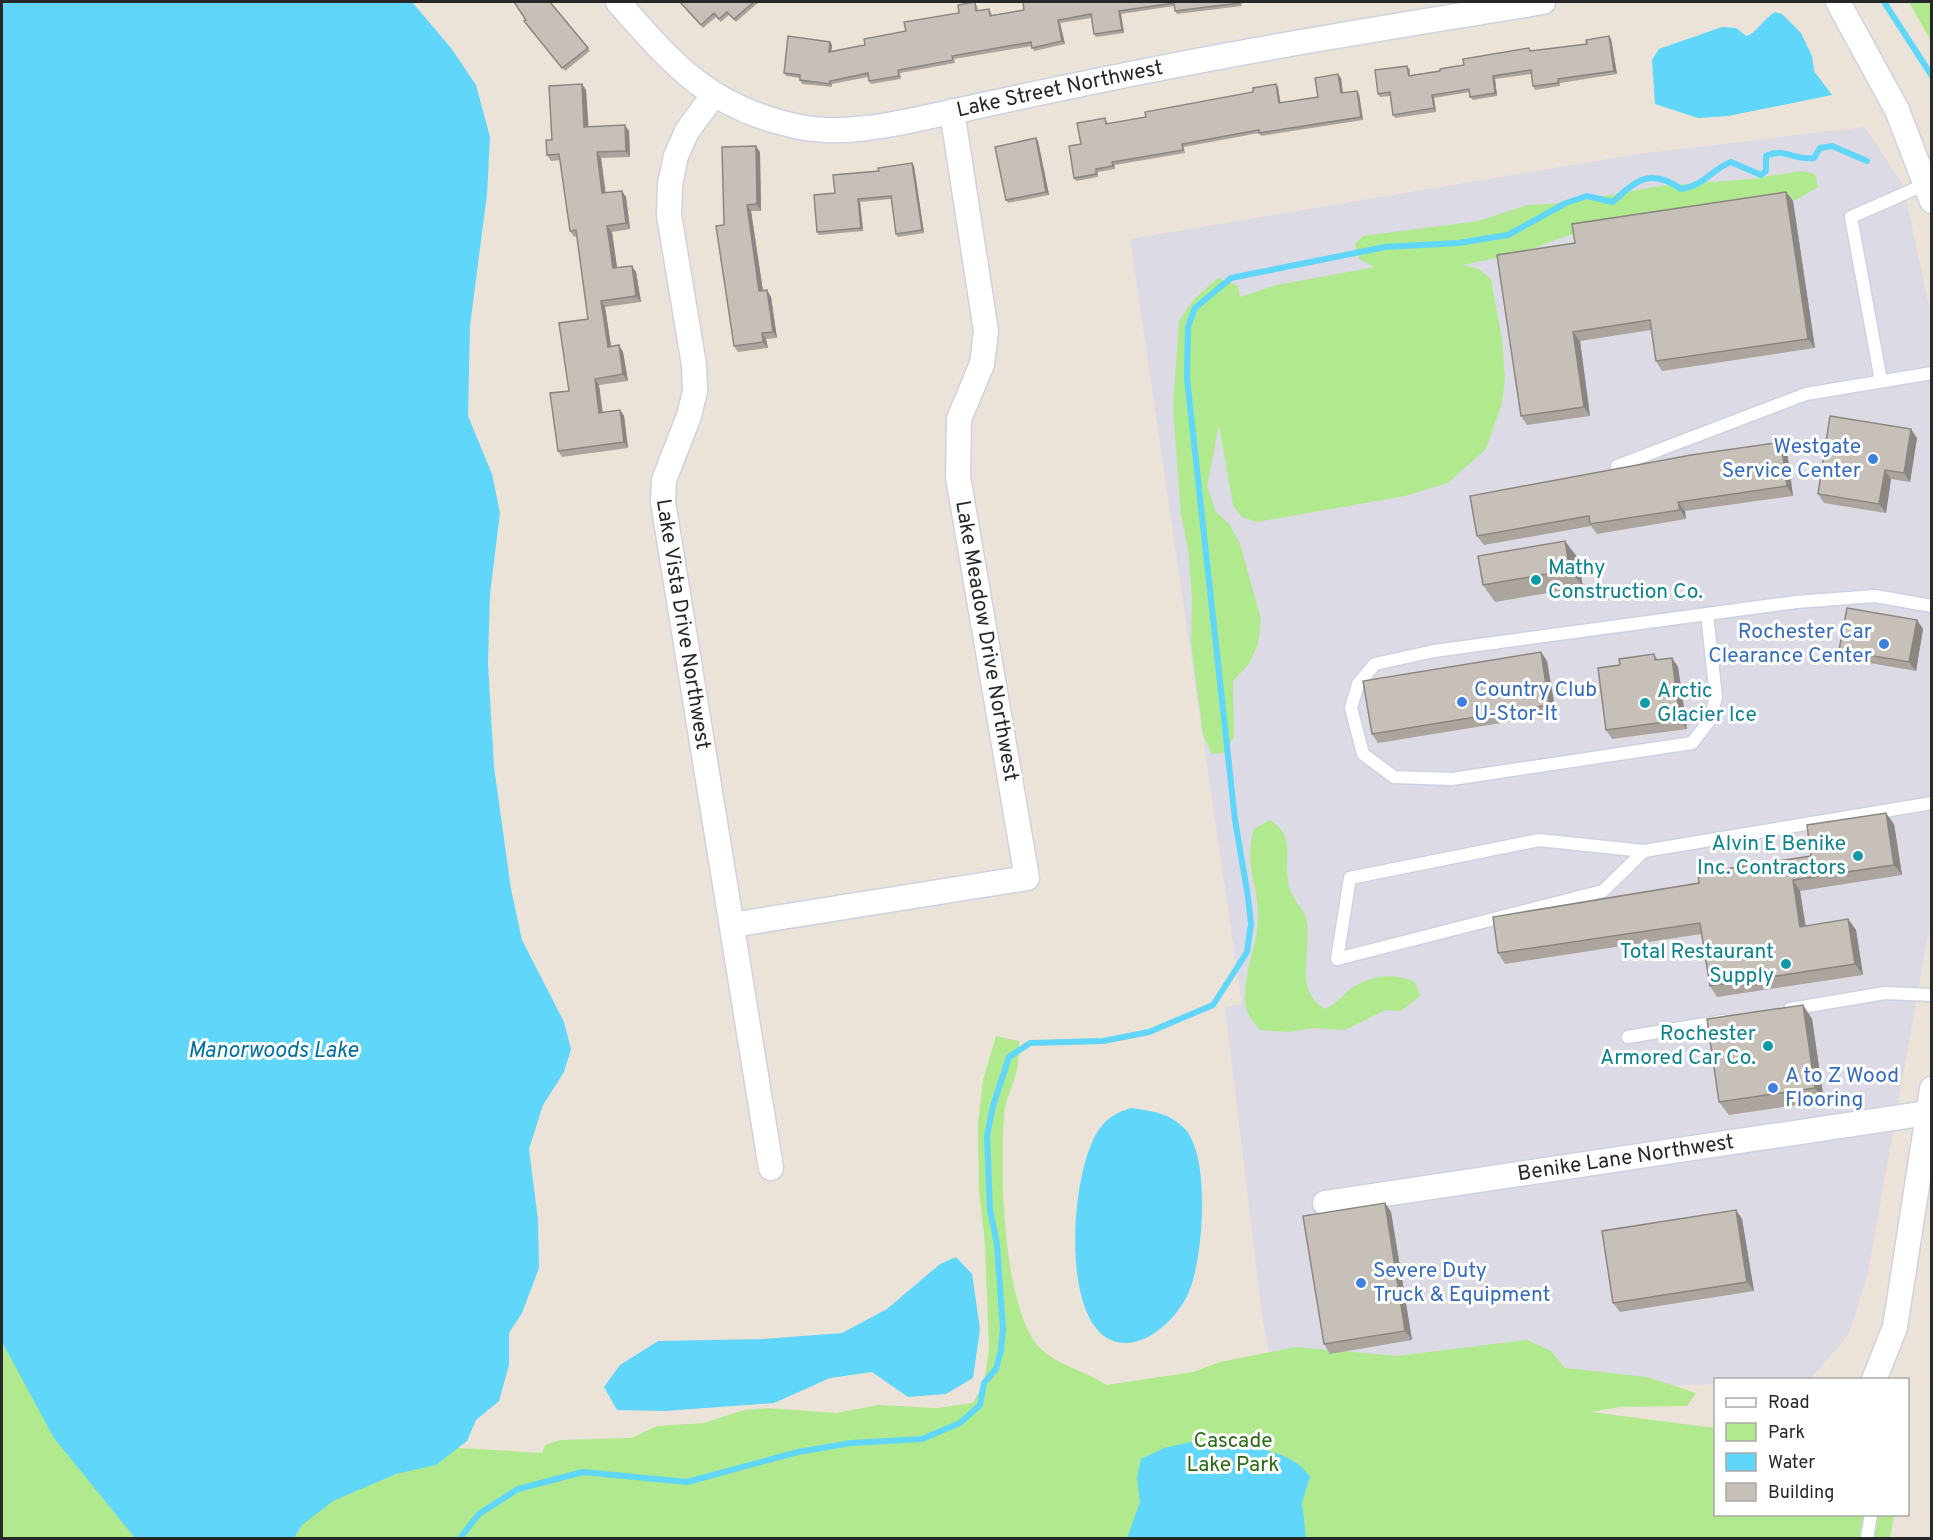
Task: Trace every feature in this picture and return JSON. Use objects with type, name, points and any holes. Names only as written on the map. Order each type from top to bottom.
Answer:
[{"type":"street","name":"Lake Street Northwest","points":[[618,2],[664,55],[713,96],[769,119],[802,127],[829,130],[886,126],[1193,61],[1543,2]]},
{"type":"street","points":[[1838,2],[1897,110],[1929,192]]},
{"type":"street","name":"Lake Vista Drive Northwest","points":[[713,96],[687,131],[676,156],[670,183],[669,215],[694,365],[695,391],[689,416],[664,480],[663,502],[771,1168]]},
{"type":"street","name":"Lake Meadow Drive Northwest","points":[[732,925],[1027,878],[958,477],[957,429],[963,407],[982,364],[986,331],[952,111]]},
{"type":"street","points":[[1875,1378],[1895,1327],[1932,1089]]},
{"type":"street","name":"Benike Lane Northwest","points":[[1325,1203],[1927,1113]]},
{"type":"lane","points":[[1881,381],[1851,217],[1929,192]]},
{"type":"lane","points":[[1617,466],[1806,394],[1932,373]]},
{"type":"lane","points":[[1707,614],[1716,697],[1710,720],[1692,743],[1452,779],[1394,777],[1363,754],[1351,708],[1358,684],[1375,664],[1434,651],[1707,614],[1796,602],[1875,596],[1932,606]]},
{"type":"lane","points":[[1644,851],[1603,891],[1336,959],[1350,878],[1539,840],[1644,851],[1932,803]]},
{"type":"lane","points":[[1780,1011],[1885,993],[1932,995]]},
{"type":"lane","points":[[1628,1037],[1733,1019]]},
{"type":"lane","points":[[1867,1539],[1871,1516]]},
{"type":"shaded area","points":[[1865,127],[1903,185],[1932,320],[1931,918],[1868,1273],[1849,1334],[1811,1378],[1714,1378],[1714,1384],[1462,1396],[1272,1372],[1262,1315],[1225,1007],[1242,1004],[1130,239],[1638,154]]},
{"type":"green space","points":[[1909,2],[1931,2],[1931,41]]},
{"type":"green space","points":[[1801,171],[1815,174],[1818,187],[1796,200],[1756,200],[1589,228],[1520,253],[1462,265],[1479,269],[1491,279],[1502,340],[1505,379],[1502,403],[1486,449],[1448,483],[1405,496],[1257,522],[1242,517],[1233,505],[1219,425],[1207,486],[1216,512],[1230,525],[1240,544],[1261,619],[1258,644],[1249,664],[1233,681],[1234,737],[1223,753],[1212,754],[1203,735],[1191,643],[1192,598],[1188,548],[1181,515],[1173,408],[1179,321],[1195,298],[1218,278],[1238,286],[1240,297],[1277,285],[1375,267],[1359,259],[1355,244],[1363,236],[1478,221],[1528,205],[1566,203],[1660,186],[1751,179]]},
{"type":"green space","points":[[1270,820],[1284,834],[1289,886],[1306,919],[1307,982],[1309,992],[1315,1001],[1325,1009],[1362,982],[1392,976],[1415,982],[1420,996],[1401,1011],[1385,1010],[1345,1030],[1314,1028],[1288,1032],[1260,1030],[1252,1021],[1245,1002],[1246,980],[1256,938],[1258,916],[1250,863],[1251,841],[1254,829]]},
{"type":"green space","name":"Cascade Lake Park","points":[[2,844],[81,1425],[542,1453],[545,1445],[560,1440],[632,1438],[657,1426],[704,1423],[744,1410],[767,1408],[836,1413],[879,1405],[936,1408],[973,1403],[984,1383],[989,1349],[985,1245],[979,1189],[978,1124],[983,1080],[996,1036],[1019,1041],[1017,1068],[1005,1107],[1003,1131],[1003,1196],[1010,1268],[1017,1300],[1027,1327],[1039,1347],[1054,1359],[1106,1385],[1193,1372],[1220,1362],[1296,1347],[1397,1356],[1527,1340],[1551,1351],[1565,1368],[1647,1377],[1696,1393],[1687,1406],[1619,1407],[1591,1412],[1714,1428],[1714,1516],[1894,1516],[1890,1538],[2,1538]]},
{"type":"water","name":"Manorwoods Lake","points":[[2,2],[412,2],[451,48],[476,85],[490,137],[487,194],[470,326],[468,416],[492,474],[500,513],[490,594],[488,663],[494,767],[511,889],[522,940],[564,1022],[571,1049],[564,1072],[543,1105],[529,1149],[538,1220],[539,1268],[522,1313],[509,1333],[509,1365],[499,1401],[476,1420],[467,1441],[436,1465],[396,1474],[333,1501],[302,1525],[294,1538],[135,1538],[54,1438],[2,1342]]},
{"type":"water","points":[[1775,12],[1782,14],[1801,33],[1812,56],[1814,71],[1832,95],[1728,116],[1698,118],[1655,104],[1652,60],[1659,49],[1722,27],[1736,28],[1746,36]]},
{"type":"water","points":[[1131,1108],[1167,1116],[1185,1129],[1199,1161],[1202,1207],[1195,1274],[1186,1298],[1174,1316],[1157,1332],[1127,1343],[1104,1336],[1088,1316],[1079,1286],[1075,1250],[1076,1213],[1090,1147],[1107,1120]]},
{"type":"water","points":[[956,1257],[972,1274],[980,1329],[973,1378],[946,1394],[908,1397],[872,1372],[830,1378],[774,1403],[665,1411],[617,1410],[604,1387],[620,1365],[658,1341],[763,1339],[842,1333],[887,1309],[940,1264]]},
{"type":"water","points":[[1191,1442],[1256,1448],[1288,1458],[1301,1466],[1310,1477],[1302,1503],[1306,1538],[1127,1538],[1140,1502],[1137,1478],[1141,1459],[1164,1448]]},
{"type":"building","points":[[514,2],[550,2],[588,48],[562,68],[524,21],[526,20]]},
{"type":"building","points":[[680,2],[754,2],[734,19],[727,12],[719,19],[714,13],[701,25]]},
{"type":"building","points":[[975,2],[976,11],[989,9],[990,16],[1024,10],[1023,2],[1240,3],[1175,11],[1174,3],[1119,11],[1122,30],[1094,34],[1091,14],[1058,20],[1062,41],[1032,48],[1031,42],[952,56],[953,60],[898,70],[899,76],[869,81],[868,73],[830,81],[830,84],[800,80],[800,75],[784,73],[788,36],[830,42],[829,52],[865,45],[864,39],[906,31],[904,22],[959,13],[958,5]]},
{"type":"building","points":[[1609,36],[1614,71],[1558,79],[1558,83],[1533,86],[1531,70],[1493,76],[1495,93],[1470,97],[1469,89],[1432,95],[1434,108],[1393,115],[1390,92],[1378,94],[1375,70],[1407,66],[1409,76],[1464,65],[1463,59],[1529,48],[1530,51],[1587,44],[1586,40]]},
{"type":"building","points":[[1338,74],[1341,93],[1357,91],[1361,117],[1259,133],[1259,130],[1182,144],[1183,150],[1112,162],[1113,166],[1096,169],[1096,174],[1074,178],[1069,146],[1081,144],[1077,123],[1105,118],[1106,124],[1146,117],[1145,112],[1253,92],[1253,88],[1276,84],[1279,103],[1318,97],[1315,78]]},
{"type":"building","points":[[582,84],[584,127],[625,125],[626,151],[597,152],[602,193],[622,191],[626,223],[607,226],[613,268],[632,266],[636,296],[601,301],[608,347],[619,345],[623,374],[595,379],[599,413],[620,410],[624,442],[558,451],[550,393],[569,391],[559,323],[588,319],[576,230],[570,231],[559,154],[547,155],[546,140],[552,140],[549,86]]},
{"type":"building","points":[[1036,138],[1046,192],[1006,200],[995,147]]},
{"type":"building","points":[[756,146],[757,204],[747,205],[759,291],[767,290],[773,332],[762,333],[763,342],[734,346],[716,226],[724,225],[722,147]]},
{"type":"building","points":[[912,163],[922,230],[896,234],[891,196],[858,199],[861,228],[817,232],[814,195],[835,193],[833,175],[879,171],[878,168]]},
{"type":"building","points":[[1786,192],[1808,339],[1656,361],[1650,320],[1573,332],[1584,407],[1521,416],[1497,255],[1575,243],[1572,224]]},
{"type":"building","name":"Westgate Service Center","points":[[1830,416],[1911,429],[1904,473],[1885,470],[1879,504],[1818,494]]},
{"type":"building","points":[[1781,442],[1787,486],[1678,502],[1680,510],[1590,524],[1589,516],[1477,536],[1470,496],[1691,455]]},
{"type":"building","points":[[1565,541],[1570,570],[1483,585],[1478,556]]},
{"type":"building","name":"Rochester Car Clearance Center","points":[[1847,608],[1917,620],[1909,662],[1839,650]]},
{"type":"building","name":"Country Club U-Stor-It","points":[[1541,652],[1549,705],[1372,734],[1363,681]]},
{"type":"building","name":"Arctic Glacier Ice","points":[[1654,654],[1655,660],[1672,658],[1680,720],[1606,730],[1598,668],[1620,665],[1619,659]]},
{"type":"building","points":[[1886,813],[1894,865],[1793,880],[1800,927],[1848,919],[1855,964],[1710,986],[1700,923],[1498,953],[1493,917],[1699,883],[1698,873],[1811,856],[1807,825]]},
{"type":"building","points":[[1803,1005],[1815,1088],[1719,1102],[1707,1019]]},
{"type":"building","name":"Severe Duty Truck & Equipment","points":[[1385,1203],[1405,1331],[1324,1344],[1303,1216]]},
{"type":"building","points":[[1736,1210],[1747,1282],[1613,1303],[1602,1231]]},
{"type":"waterway","points":[[1884,2],[1932,76]]},
{"type":"waterway","points":[[460,1538],[479,1514],[518,1489],[583,1472],[687,1482],[798,1452],[851,1443],[922,1439],[960,1423],[980,1405],[984,1383],[996,1369],[1003,1329],[997,1244],[990,1210],[987,1136],[993,1106],[1009,1057],[1030,1043],[1103,1041],[1149,1032],[1213,1005],[1247,952],[1251,924],[1235,820],[1187,378],[1188,327],[1195,308],[1231,278],[1385,247],[1458,243],[1508,235],[1566,203],[1587,196],[1613,202],[1629,187],[1645,179],[1661,179],[1681,189],[1702,181],[1717,169],[1731,162],[1761,175],[1766,171],[1766,156],[1784,153],[1801,158],[1814,158],[1820,148],[1832,146],[1867,161]]},
{"type":"place","name":"Westgate Service Center","points":[[1873,459]]},
{"type":"place","name":"Mathy Construction Co.","points":[[1536,580]]},
{"type":"place","name":"Rochester Car Clearance Center","points":[[1884,644]]},
{"type":"place","name":"Country Club U-Stor-It","points":[[1462,702]]},
{"type":"place","name":"Arctic Glacier Ice","points":[[1645,703]]},
{"type":"place","name":"Alvin E Benike Inc. Contractors","points":[[1858,856]]},
{"type":"place","name":"Total Restaurant Supply","points":[[1786,964]]},
{"type":"place","name":"Rochester Armored Car Co.","points":[[1768,1046]]},
{"type":"place","name":"A to Z Wood Flooring","points":[[1773,1088]]},
{"type":"place","name":"Severe Duty Truck & Equipment","points":[[1361,1283]]}]
